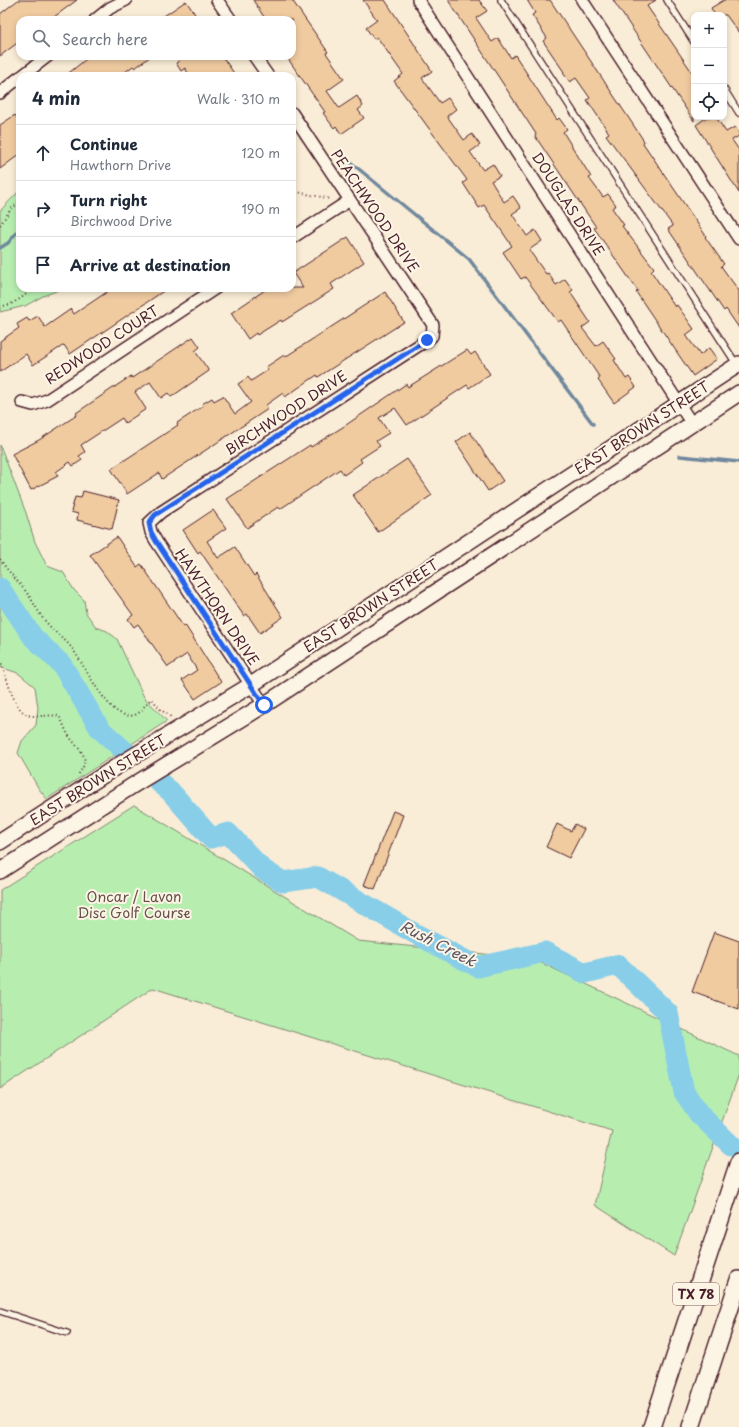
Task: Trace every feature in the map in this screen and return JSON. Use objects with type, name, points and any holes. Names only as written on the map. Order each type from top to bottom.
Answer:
[{"type":"main road","name":"EAST BROWN STREET","points":[[0,842],[119,765],[251,685],[738,365]]},
{"type":"main road","name":"EAST BROWN STREET","points":[[0,871],[132,786],[264,705],[739,393]]},
{"type":"main road","points":[[396,590],[409,610]]},
{"type":"main road","name":"TX 78","points":[[652,1427],[739,1162]]},
{"type":"main road","name":"TX 78","points":[[691,1427],[739,1280]]},
{"type":"street","points":[[99,16],[110,8],[126,0]]},
{"type":"street","points":[[217,0],[228,16]]},
{"type":"street","name":"DOUGLAS DRIVE","points":[[418,0],[692,424]]},
{"type":"street","points":[[582,0],[739,239]]},
{"type":"street","points":[[27,72],[43,60]]},
{"type":"street","points":[[257,60],[265,72]]},
{"type":"street","points":[[0,93],[16,81]]},
{"type":"street","name":"PEACHWOOD DRIVE","points":[[296,119],[433,325]]},
{"type":"street","points":[[296,235],[350,200]]},
{"type":"street","name":"REDWOOD COURT","points":[[22,402],[33,404],[47,400],[210,292]]},
{"type":"street","name":"BIRCHWOOD DRIVE","points":[[149,523],[155,515],[432,336],[433,325]]},
{"type":"street","name":"HAWTHORN DRIVE","points":[[149,523],[151,532],[156,541],[264,705]]},
{"type":"lane","points":[[501,0],[738,365]]},
{"type":"lane","points":[[667,0],[691,37]]},
{"type":"lane","points":[[727,94],[739,113]]},
{"type":"lane","points":[[0,1311],[67,1333]]},
{"type":"path","points":[[296,192],[330,198],[338,208]]},
{"type":"path","points":[[0,225],[11,208],[16,205]]},
{"type":"path","points":[[0,306],[13,302],[28,292]]},
{"type":"path","points":[[0,559],[26,592],[46,623],[71,646],[99,690],[116,710],[125,715],[141,712],[148,701],[152,699],[169,717],[176,717]]},
{"type":"path","points":[[0,660],[11,692],[19,708],[26,714],[34,716],[48,714],[59,716],[64,724],[67,734],[84,755],[86,760],[82,770],[75,778]]},
{"type":"green space","points":[[16,194],[16,292],[54,292],[25,306],[0,312],[0,211]]},
{"type":"green space","points":[[0,445],[26,513],[35,542],[47,566],[63,572],[74,590],[84,600],[86,613],[96,627],[107,631],[117,639],[144,697],[167,721],[47,799],[39,789],[18,753],[22,741],[36,725],[38,708],[35,687],[18,673],[0,667]]},
{"type":"green space","name":"Oncar / Lavon Disc Golf Course","points":[[134,805],[358,941],[533,959],[739,1056],[739,1074],[674,1256],[595,1205],[612,1131],[153,988],[0,1089],[0,890]]},
{"type":"building","points":[[18,0],[77,0],[55,16],[16,16],[16,44],[0,56],[0,14]]},
{"type":"building","points":[[253,0],[292,0],[328,52],[326,53],[344,79],[327,91],[339,108],[357,96],[363,106],[358,110],[364,118],[341,134],[336,126],[334,128],[323,113],[325,112],[289,60],[296,60],[296,16],[263,16]]},
{"type":"building","points":[[363,0],[385,0],[432,71],[422,78],[440,103],[448,98],[456,109],[447,116],[464,140],[472,134],[480,145],[470,152],[483,170],[493,164],[500,176],[491,181],[504,202],[513,196],[521,208],[512,214],[527,236],[535,230],[542,241],[529,250],[556,285],[565,279],[573,290],[570,292],[590,322],[582,328],[596,346],[603,341],[616,359],[614,360],[626,379],[629,377],[636,387],[614,403],[598,380],[600,378],[561,320],[558,322],[525,277],[521,279],[503,252],[512,246],[484,205],[479,208],[463,183],[467,180],[394,81],[403,74],[377,37],[374,39],[366,28],[377,20]]},
{"type":"building","points":[[448,0],[479,0],[487,11],[476,18],[492,42],[498,38],[511,58],[515,55],[557,120],[559,118],[567,129],[563,132],[591,177],[589,178],[603,197],[608,194],[616,205],[612,208],[624,225],[622,226],[654,268],[651,271],[675,307],[677,305],[694,329],[686,335],[700,355],[709,348],[717,359],[693,376],[636,292],[638,291],[594,228],[596,227],[535,136],[536,134]]},
{"type":"building","points":[[527,0],[550,0],[644,141],[643,143],[706,236],[705,237],[724,264],[721,266],[739,291],[739,328],[726,309],[724,311],[668,229],[673,226],[606,135],[609,133],[587,100],[590,98],[576,78],[570,82],[563,73],[564,72],[543,41],[547,38],[532,15],[535,13]]},
{"type":"building","points":[[613,0],[656,0],[647,6],[691,71],[691,117]]},
{"type":"building","points":[[724,0],[739,0],[739,33],[727,16],[727,12],[713,12],[711,8]]},
{"type":"building","points":[[186,1],[196,16],[164,16]]},
{"type":"building","points":[[85,60],[146,60],[135,68],[133,66],[125,72],[70,72]]},
{"type":"building","points":[[180,60],[225,60],[233,72],[188,72],[185,68],[181,71],[176,63]]},
{"type":"building","points":[[15,115],[16,116],[16,157],[0,169],[0,125]]},
{"type":"building","points":[[703,120],[718,120],[726,132],[735,127],[739,133],[739,136],[732,140],[739,150],[739,193],[696,125]]},
{"type":"building","points":[[348,237],[364,262],[331,284],[334,289],[282,322],[281,320],[257,335],[256,333],[248,339],[231,313],[262,292],[296,292],[296,288],[303,288],[296,278],[296,271]]},
{"type":"building","points":[[107,292],[162,292],[70,354],[64,345],[33,365],[26,354],[0,372],[0,341],[19,328],[17,324],[27,318],[29,321],[38,316],[45,327],[71,309],[74,314]]},
{"type":"building","points":[[385,292],[404,322],[318,377],[317,375],[285,397],[283,393],[266,405],[268,409],[162,479],[159,473],[127,494],[111,469],[178,425],[177,423],[203,406],[202,404],[212,398],[214,401],[223,396],[235,414],[251,402],[238,384],[248,377],[251,381],[268,370],[266,367],[284,355],[285,357]]},
{"type":"building","points":[[193,337],[200,347],[195,351],[209,371],[171,397],[168,393],[161,398],[150,382],[135,392],[146,409],[125,423],[122,418],[81,445],[85,452],[79,456],[82,460],[73,466],[70,462],[56,472],[58,476],[31,490],[12,454],[39,440],[131,376],[132,378]]},
{"type":"building","points":[[467,350],[471,355],[475,352],[490,374],[469,388],[467,385],[407,425],[395,408],[379,418],[389,433],[376,441],[380,446],[360,459],[362,462],[344,475],[340,469],[280,509],[278,507],[247,528],[227,499],[310,445],[311,447],[346,425],[406,384],[408,387]]},
{"type":"building","points":[[470,432],[503,481],[488,491],[456,442]]},
{"type":"building","points":[[407,459],[432,495],[378,532],[353,495]]},
{"type":"building","points":[[83,491],[119,500],[112,529],[77,520],[78,514],[71,512],[75,497],[81,498]]},
{"type":"building","points":[[213,510],[226,528],[207,541],[218,558],[235,547],[254,576],[256,574],[283,617],[260,633],[247,614],[244,616],[200,551],[198,553],[183,530]]},
{"type":"building","points":[[117,537],[137,567],[141,564],[183,626],[185,625],[221,682],[195,699],[182,680],[197,670],[187,654],[168,667],[138,624],[134,627],[128,619],[133,615],[90,555]]},
{"type":"building","points":[[393,811],[403,815],[375,889],[364,885]]},
{"type":"building","points":[[557,824],[571,831],[575,824],[584,829],[569,858],[546,847]]},
{"type":"building","points":[[714,932],[739,941],[739,1009],[692,992]]},
{"type":"waterway","points":[[349,161],[469,259],[593,424]]},
{"type":"waterway","points":[[0,248],[8,243],[16,233]]},
{"type":"waterway","points":[[680,456],[739,462]]},
{"type":"waterway","name":"Rush Creek","points":[[0,588],[33,637],[62,665],[100,729],[127,753]]},
{"type":"waterway","name":"Rush Creek","points":[[159,782],[170,791],[211,838],[228,833],[262,869],[283,882],[318,877],[414,933],[478,967],[545,952],[585,973],[618,965],[668,1013],[684,1092],[699,1114],[731,1145]]},
{"type":"route","points":[[264,705],[156,541],[151,532],[149,523],[155,515],[427,340]]}]
